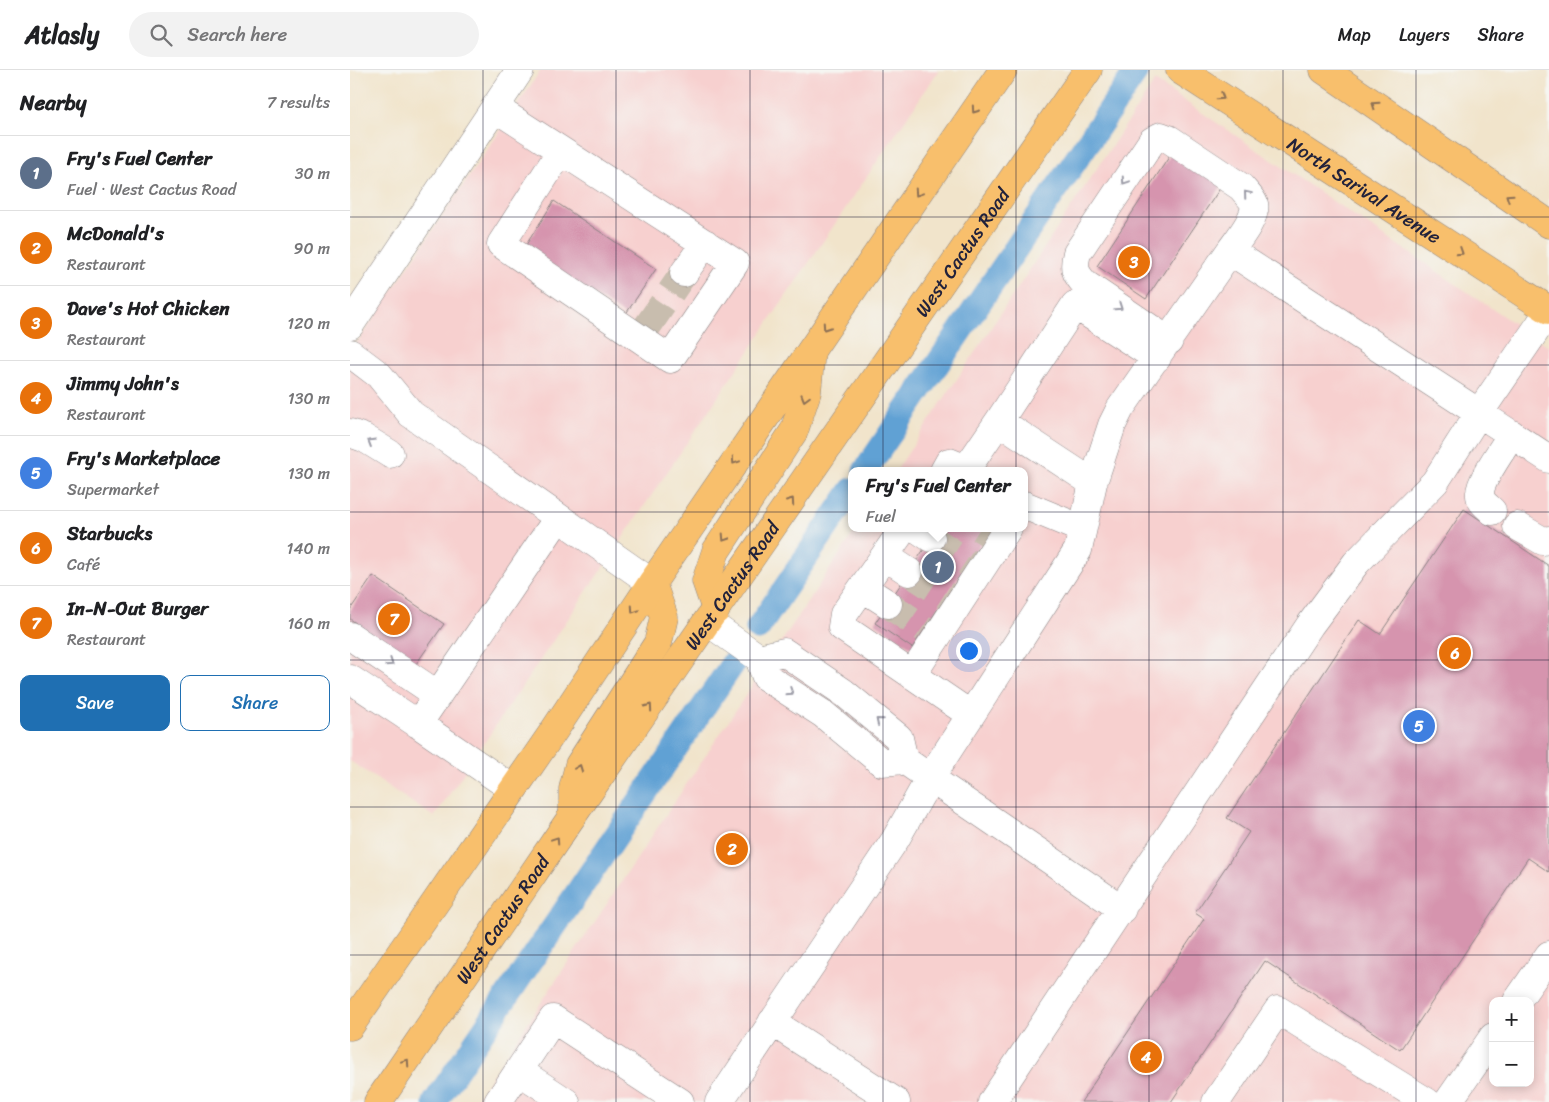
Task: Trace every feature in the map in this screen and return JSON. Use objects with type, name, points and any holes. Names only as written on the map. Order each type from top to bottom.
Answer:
[{"type":"main road","points":[[350,1026],[1003,70]]},
{"type":"main road","name":"West Cactus Road","points":[[378,1102],[573,815],[1088,70]]},
{"type":"main road","name":"North Sarival Avenue","points":[[1180,70],[1549,311]]},
{"type":"main road","points":[[1324,70],[1549,224]]},
{"type":"main road","points":[[712,616],[706,582],[716,552],[794,431],[807,392],[811,350]]},
{"type":"main road","points":[[573,815],[572,789],[579,765],[658,643],[664,617],[652,583]]},
{"type":"lane","points":[[350,325],[520,70]]},
{"type":"lane","points":[[495,108],[561,150],[735,263],[670,359],[643,332],[501,244],[561,150]]},
{"type":"lane","points":[[719,1102],[895,840],[930,778],[1078,550],[1093,483],[1112,424],[1120,409],[1163,349],[1230,251],[1254,213],[1254,204],[1248,194],[1241,188],[1169,139],[1161,136],[1152,141],[1077,253],[1075,261],[1076,274],[1085,284],[1163,349]]},
{"type":"lane","points":[[684,273],[704,243]]},
{"type":"lane","points":[[1230,251],[1549,459]]},
{"type":"lane","points":[[963,467],[999,421],[1075,305],[1163,349]]},
{"type":"lane","points":[[992,1102],[1310,625],[1356,563],[1435,482],[1479,413],[1549,311]]},
{"type":"lane","points":[[350,353],[379,375],[410,414],[652,583]]},
{"type":"lane","points":[[999,421],[1093,483]]},
{"type":"lane","points":[[350,433],[364,438],[390,454]]},
{"type":"lane","points":[[1492,512],[1483,503],[1479,494],[1482,484],[1512,434]]},
{"type":"lane","points":[[1028,507],[1082,529]]},
{"type":"lane","points":[[418,724],[558,518]]},
{"type":"lane","points":[[1518,526],[1542,540],[1549,540]]},
{"type":"lane","points":[[901,532],[844,614],[842,627],[971,715]]},
{"type":"lane","points":[[912,675],[930,633],[974,567],[999,534]]},
{"type":"lane","points":[[885,556],[909,572]]},
{"type":"lane","points":[[863,588],[888,604]]},
{"type":"lane","points":[[712,616],[759,658],[784,652],[843,692],[899,738],[904,760],[1122,909]]},
{"type":"lane","points":[[350,636],[438,695]]},
{"type":"lane","points":[[350,678],[513,789]]},
{"type":"lane","points":[[1521,997],[1549,955]]},
{"type":"lane","points":[[1216,1102],[1278,1010],[1427,1102]]},
{"type":"lane","points":[[498,1102],[553,1019],[680,1102]]},
{"type":"lane","points":[[772,1022],[896,1102]]},
{"type":"lane","points":[[1448,1102],[1490,1042]]},
{"type":"lane","points":[[519,1071],[566,1102]]},
{"type":"shaded area","points":[[541,70],[939,70],[434,817],[350,761],[350,353]]},
{"type":"shaded area","points":[[1155,81],[1549,347],[1549,1102],[475,1102],[854,532],[1028,532],[1028,467],[899,467]]},
{"type":"building","points":[[1173,151],[1223,184],[1146,299],[1097,266]]},
{"type":"building","points":[[554,201],[656,269],[625,315],[524,248]]},
{"type":"building","points":[[1464,509],[1549,566],[1549,872],[1528,858],[1400,1050],[1265,961],[1171,1102],[1081,1102],[1204,919],[1195,913],[1249,832],[1227,818],[1359,620],[1380,634]]},
{"type":"building","points":[[935,532],[988,532],[912,648],[875,623]]},
{"type":"building","points":[[373,576],[444,624],[416,664],[350,619],[350,610]]},
{"type":"waterway","points":[[868,467],[1137,70]]},
{"type":"waterway","points":[[758,628],[848,496]]},
{"type":"waterway","points":[[435,1102],[732,665]]},
{"type":"tunnel","points":[[647,327],[684,273]]},
{"type":"tunnel","points":[[931,538],[968,563]]},
{"type":"tunnel","points":[[909,572],[946,596]]},
{"type":"tunnel","points":[[888,604],[924,629]]},
{"type":"place","name":"Dave's Hot Chicken","points":[[1134,262]]},
{"type":"place","name":"Fry's Fuel Center","points":[[938,567]]},
{"type":"place","name":"In-N-Out Burger","points":[[394,619]]},
{"type":"place","name":"Starbucks","points":[[1455,653]]},
{"type":"place","name":"Fry's Marketplace","points":[[1419,726]]},
{"type":"place","name":"McDonald's","points":[[732,849]]},
{"type":"place","name":"Jimmy John's","points":[[1146,1057]]}]
